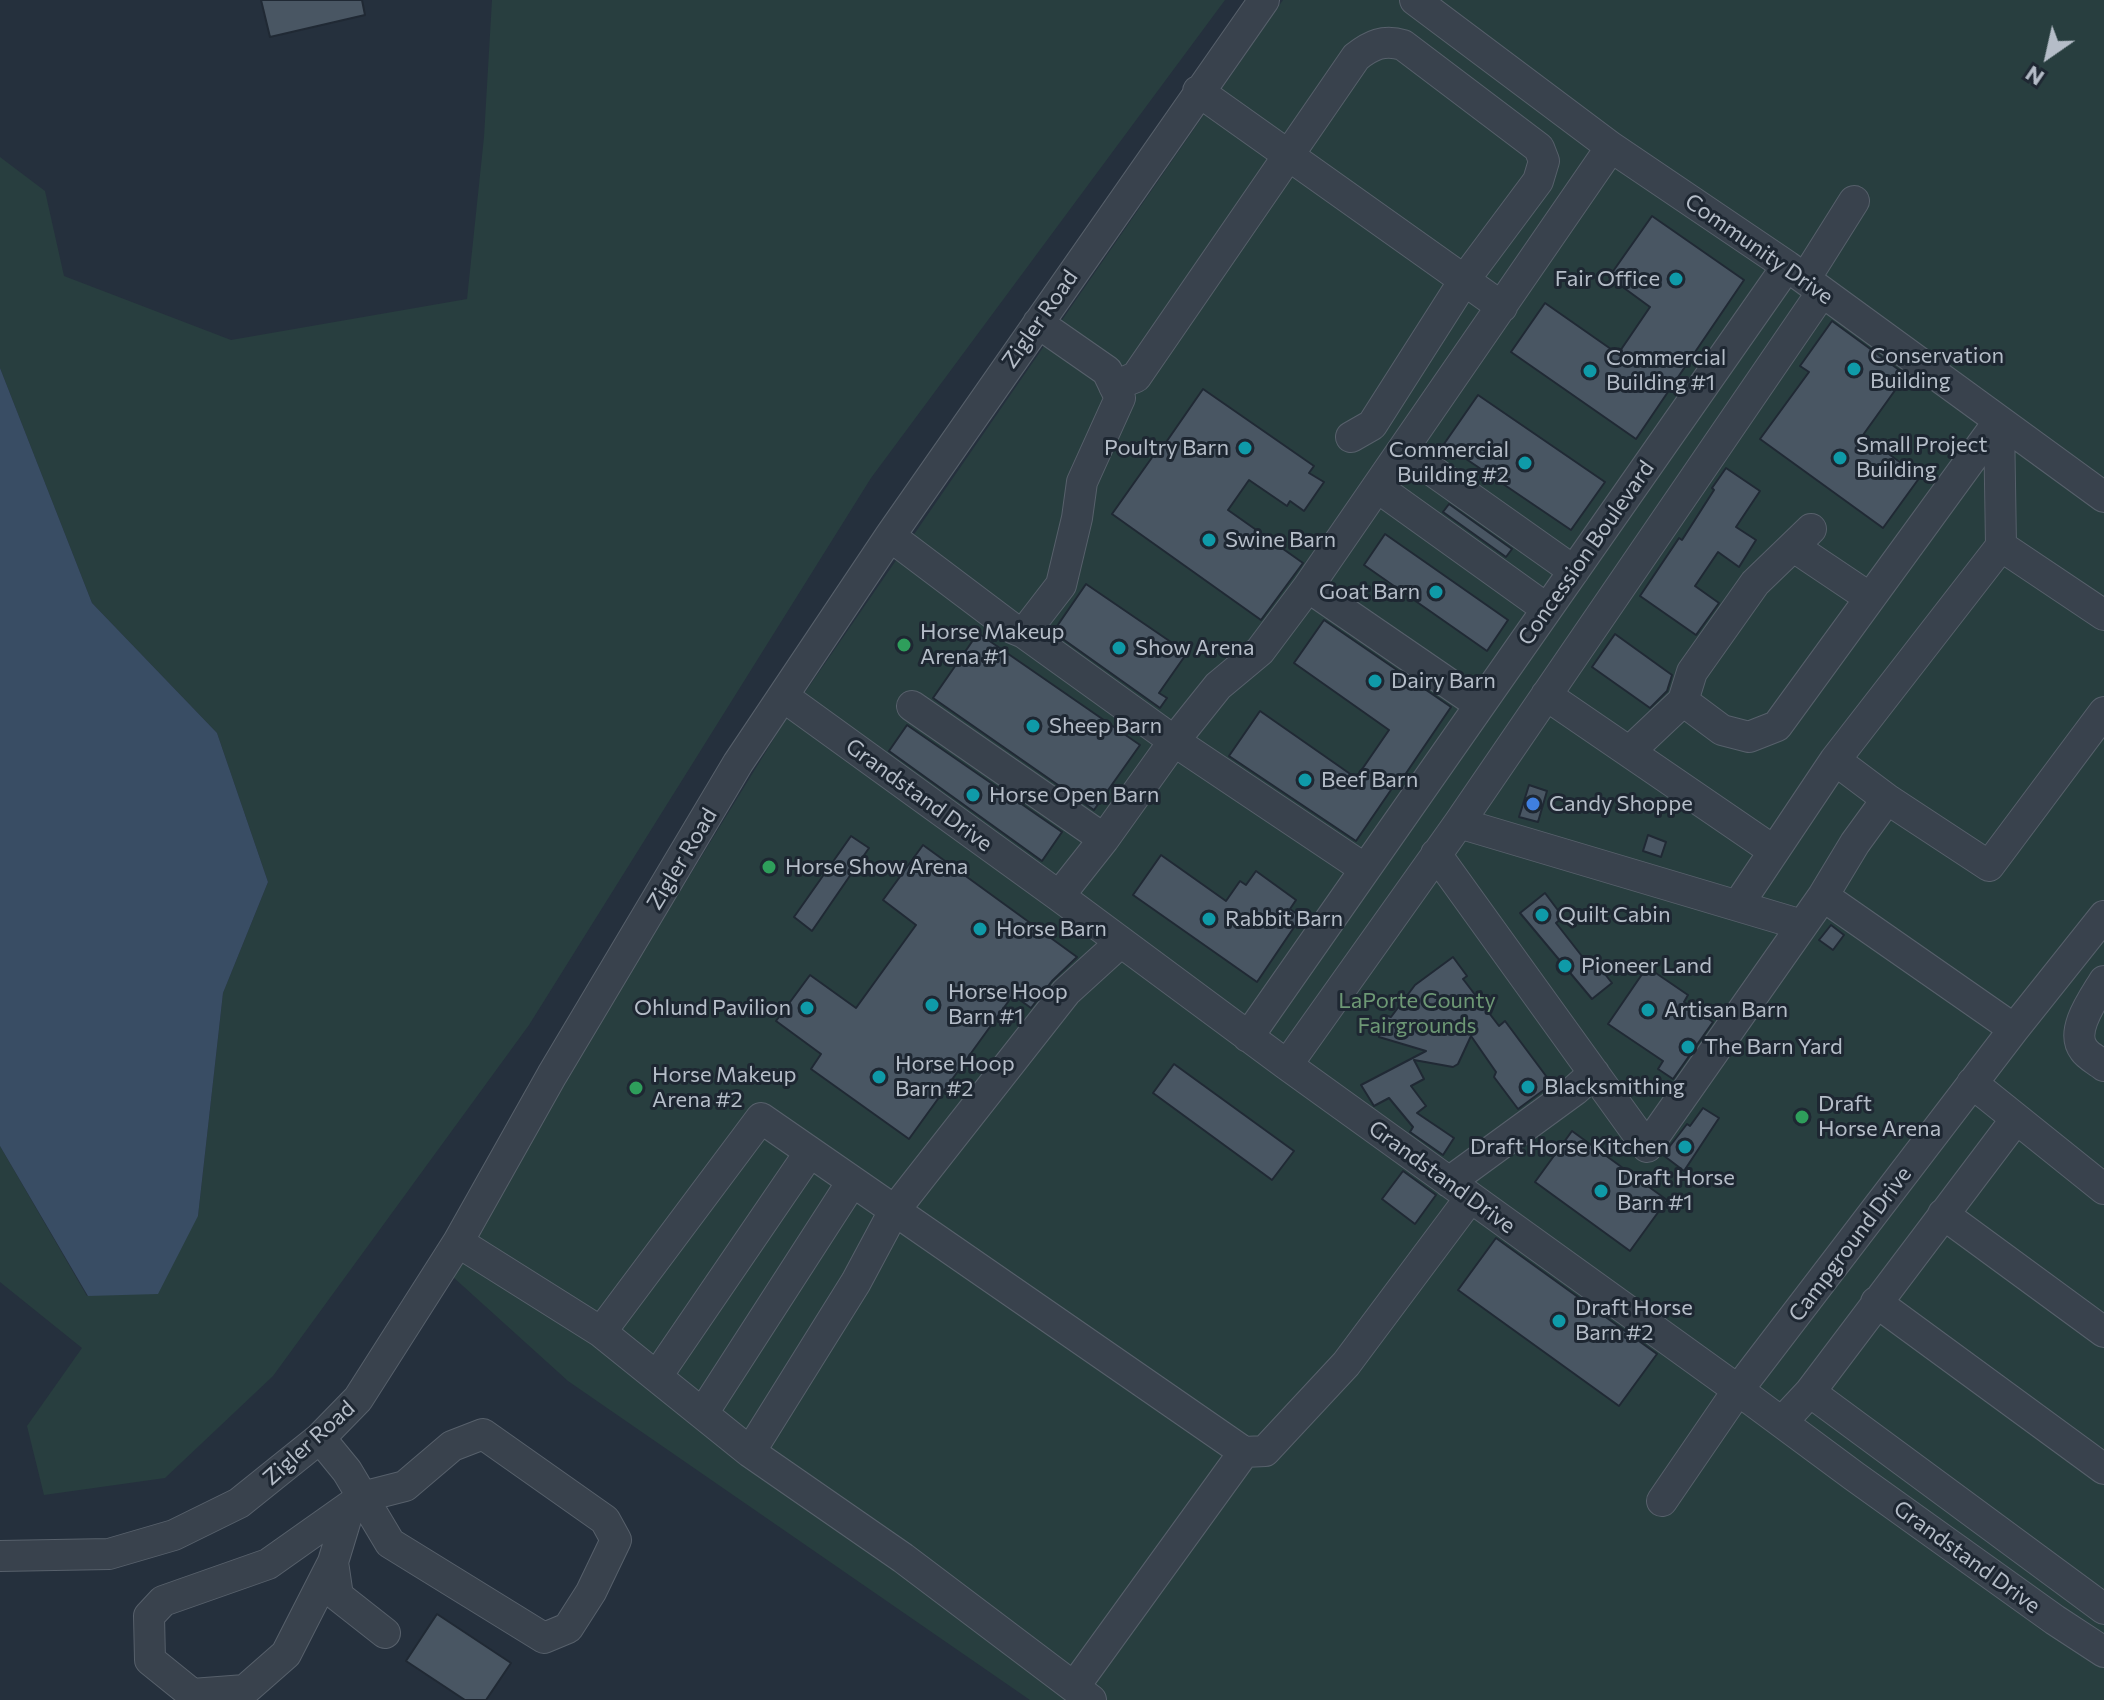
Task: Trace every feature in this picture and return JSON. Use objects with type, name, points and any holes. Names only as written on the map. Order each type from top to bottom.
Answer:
[{"type":"street","name":"Zigler Road","points":[[0,1556],[109,1554],[174,1535],[239,1503],[320,1438],[358,1399],[458,1242],[552,1075],[730,777],[890,536],[1264,0]]},
{"type":"street","name":"Community Drive","points":[[1415,0],[1611,147],[1805,279],[2104,497]]},
{"type":"street","points":[[1114,386],[1136,377],[1356,57],[1367,48],[1382,43],[1403,45],[1539,148],[1544,161],[1538,181],[1465,279],[1372,425],[1351,437]]},
{"type":"street","points":[[1198,91],[1502,307]]},
{"type":"street","points":[[1059,896],[1218,686],[1260,651],[1308,587],[1611,147]]},
{"type":"street","points":[[1287,1065],[1546,695],[1854,201]]},
{"type":"street","name":"Concession Boulevard","points":[[1248,1037],[1574,571],[1805,279]]},
{"type":"street","points":[[1024,633],[1061,585],[1082,482],[1120,398],[1107,371],[1038,323]]},
{"type":"street","points":[[1738,905],[1835,760],[2001,546],[1999,421]]},
{"type":"street","points":[[1683,701],[1722,730],[1749,737],[1777,726],[1999,421]]},
{"type":"street","points":[[1409,442],[1574,571]]},
{"type":"street","points":[[1377,487],[1547,609]]},
{"type":"street","points":[[890,536],[1012,628],[1024,633],[1174,741],[1365,869]]},
{"type":"street","points":[[1630,751],[1683,701],[1692,672],[1755,583],[1802,538],[1870,598]]},
{"type":"street","points":[[2001,546],[2104,615]]},
{"type":"street","points":[[1308,587],[1480,705]]},
{"type":"street","points":[[1546,695],[1774,851]]},
{"type":"street","name":"Grandstand Drive","points":[[784,697],[1459,1190],[2055,1620],[2104,1652]]},
{"type":"street","points":[[912,706],[1104,839]]},
{"type":"street","points":[[1835,760],[1887,799],[1989,866],[2104,712]]},
{"type":"street","points":[[1436,854],[1647,1147],[1887,799]]},
{"type":"street","points":[[1459,823],[1802,925]]},
{"type":"street","points":[[1823,896],[2014,1029]]},
{"type":"street","name":"Campground Drive","points":[[1662,1501],[1738,1390],[1972,1083],[2014,1029],[2099,932]]},
{"type":"street","points":[[750,1452],[849,1294],[894,1211],[1066,992],[1121,942]]},
{"type":"street","points":[[2104,981],[2081,1024],[2079,1040],[2084,1051],[2104,1066]]},
{"type":"street","points":[[601,1332],[761,1118],[1244,1452],[1265,1451],[1346,1364],[1459,1190],[1594,1073]]},
{"type":"street","points":[[1972,1083],[2104,1189]]},
{"type":"street","points":[[1782,1422],[1810,1392],[2016,1119]]},
{"type":"street","points":[[657,1376],[810,1152]]},
{"type":"street","points":[[703,1413],[852,1182]]},
{"type":"street","points":[[1943,1214],[2104,1332]]},
{"type":"street","points":[[458,1242],[601,1332],[750,1452],[903,1558],[1082,1694],[1244,1452]]},
{"type":"street","points":[[1876,1302],[2104,1469]]},
{"type":"street","points":[[1810,1392],[2104,1609]]},
{"type":"street","points":[[320,1438],[347,1471],[356,1501],[390,1543],[544,1638],[568,1628],[591,1592],[616,1540],[605,1520],[483,1434],[452,1446],[405,1486],[356,1501],[268,1564],[163,1601],[149,1616],[150,1660],[192,1694],[245,1690],[286,1654],[333,1562],[356,1501]]},
{"type":"street","points":[[333,1562],[338,1596],[385,1633]]},
{"type":"green space","points":[[492,0],[1225,0],[871,478],[529,1025],[273,1376],[165,1478],[44,1495],[27,1426],[82,1348],[0,1282],[0,1146],[87,1296],[198,1216],[223,993],[268,882],[217,733],[92,603],[0,368],[0,157],[45,191],[64,276],[231,340],[467,299],[484,137]]},
{"type":"green space","name":"LaPorte County Fairgrounds","points":[[1283,0],[2104,0],[2104,1700],[1030,1700],[568,1381],[453,1277],[564,1080],[781,727]]},
{"type":"water","points":[[0,368],[92,603],[217,733],[268,882],[223,993],[198,1216],[158,1294],[88,1296],[0,1146]]},
{"type":"building","points":[[261,0],[362,0],[365,15],[270,37]]},
{"type":"building","points":[[1652,216],[1744,280],[1636,439],[1511,352],[1545,303],[1618,354],[1650,307],[1609,277]]},
{"type":"building","points":[[1832,321],[1906,375],[1863,435],[1920,477],[1883,528],[1760,439],[1809,372],[1800,366]]},
{"type":"building","points":[[1203,389],[1314,466],[1309,473],[1324,482],[1304,511],[1290,501],[1287,506],[1249,480],[1228,510],[1303,563],[1261,620],[1112,514]]},
{"type":"building","name":"Commercial Building #2","points":[[1478,395],[1605,482],[1571,530],[1444,444]]},
{"type":"building","points":[[1726,468],[1760,491],[1736,527],[1756,540],[1739,567],[1718,552],[1695,586],[1719,603],[1696,635],[1640,596],[1679,538],[1682,540]]},
{"type":"building","points":[[1449,504],[1512,549],[1506,557],[1443,512]]},
{"type":"building","name":"Goat Barn","points":[[1385,534],[1508,620],[1487,651],[1364,565]]},
{"type":"building","name":"Show Arena","points":[[1086,584],[1187,653],[1159,693],[1167,698],[1160,708],[1053,632]]},
{"type":"building","points":[[1324,620],[1451,707],[1356,841],[1229,756],[1260,711],[1356,778],[1389,730],[1294,663]]},
{"type":"building","name":"Sheep Barn","points":[[978,633],[1140,745],[1094,810],[933,698]]},
{"type":"building","points":[[1615,634],[1672,675],[1667,691],[1650,708],[1592,667]]},
{"type":"building","name":"Horse Open Barn","points":[[907,725],[1062,832],[1042,861],[889,751]]},
{"type":"building","name":"Candy Shoppe","points":[[1529,785],[1547,791],[1538,822],[1519,817]]},
{"type":"building","points":[[1648,835],[1666,842],[1661,857],[1643,851]]},
{"type":"building","points":[[851,836],[869,848],[812,931],[794,917]]},
{"type":"building","points":[[923,845],[1077,957],[1052,981],[1031,1008],[1013,995],[909,1139],[811,1069],[821,1054],[776,1021],[810,975],[856,1008],[916,925],[883,900]]},
{"type":"building","name":"Rabbit Barn","points":[[1161,855],[1226,901],[1240,881],[1246,885],[1256,871],[1296,900],[1290,909],[1301,917],[1257,982],[1133,895]]},
{"type":"building","points":[[1545,893],[1563,917],[1556,923],[1592,969],[1597,964],[1612,983],[1592,999],[1520,913]]},
{"type":"building","points":[[1831,925],[1844,935],[1833,950],[1819,940]]},
{"type":"building","points":[[1453,957],[1467,976],[1463,979],[1499,1026],[1505,1021],[1552,1084],[1518,1109],[1494,1077],[1496,1072],[1471,1036],[1458,1064],[1453,1067],[1414,1060],[1424,1079],[1411,1086],[1426,1106],[1417,1113],[1454,1138],[1443,1155],[1410,1132],[1413,1127],[1389,1098],[1374,1106],[1361,1085],[1426,1051],[1379,1037],[1385,1015],[1391,1017],[1415,985]]},
{"type":"building","points":[[1647,967],[1688,995],[1684,1002],[1713,1022],[1673,1079],[1658,1069],[1663,1061],[1608,1024]]},
{"type":"building","points":[[1174,1064],[1294,1151],[1272,1180],[1153,1093]]},
{"type":"building","name":"Draft Horse Kitchen","points":[[1703,1108],[1719,1118],[1684,1171],[1663,1155]]},
{"type":"building","name":"Draft Horse Barn #1","points":[[1572,1131],[1667,1200],[1630,1251],[1535,1182]]},
{"type":"building","points":[[1403,1171],[1436,1195],[1415,1224],[1382,1199]]},
{"type":"building","name":"Draft Horse Barn #2","points":[[1496,1238],[1657,1354],[1619,1406],[1458,1290]]},
{"type":"building","points":[[437,1614],[511,1663],[486,1700],[465,1700],[406,1661]]},
{"type":"place","name":"Fair Office","points":[[1676,279]]},
{"type":"place","name":"Conservation Building","points":[[1854,369]]},
{"type":"place","name":"Commercial Building #1","points":[[1590,371]]},
{"type":"place","name":"Poultry Barn","points":[[1245,448]]},
{"type":"place","name":"Small Project Building","points":[[1840,458]]},
{"type":"place","name":"Commercial Building #2","points":[[1525,463]]},
{"type":"place","name":"Swine Barn","points":[[1209,540]]},
{"type":"place","name":"Goat Barn","points":[[1436,592]]},
{"type":"place","name":"Horse Makeup Arena #1","points":[[904,645]]},
{"type":"place","name":"Show Arena","points":[[1119,648]]},
{"type":"place","name":"Dairy Barn","points":[[1375,681]]},
{"type":"place","name":"Sheep Barn","points":[[1033,726]]},
{"type":"place","name":"Beef Barn","points":[[1305,780]]},
{"type":"place","name":"Horse Open Barn","points":[[973,795]]},
{"type":"place","name":"Candy Shoppe","points":[[1533,804]]},
{"type":"place","name":"Horse Show Arena","points":[[769,867]]},
{"type":"place","name":"Quilt Cabin","points":[[1542,915]]},
{"type":"place","name":"Rabbit Barn","points":[[1209,919]]},
{"type":"place","name":"Horse Barn","points":[[980,929]]},
{"type":"place","name":"Pioneer Land","points":[[1565,966]]},
{"type":"place","name":"Horse Hoop Barn #1","points":[[932,1005]]},
{"type":"place","name":"Ohlund Pavilion","points":[[807,1008]]},
{"type":"place","name":"Artisan Barn","points":[[1648,1010]]},
{"type":"place","name":"The Barn Yard","points":[[1688,1047]]},
{"type":"place","name":"Horse Hoop Barn #2","points":[[879,1077]]},
{"type":"place","name":"Blacksmithing","points":[[1528,1087]]},
{"type":"place","name":"Horse Makeup Arena #2","points":[[636,1088]]},
{"type":"place","name":"Draft Horse Arena","points":[[1802,1117]]},
{"type":"place","name":"Draft Horse Kitchen","points":[[1685,1147]]},
{"type":"place","name":"Draft Horse Barn #1","points":[[1601,1191]]},
{"type":"place","name":"Draft Horse Barn #2","points":[[1559,1321]]}]
